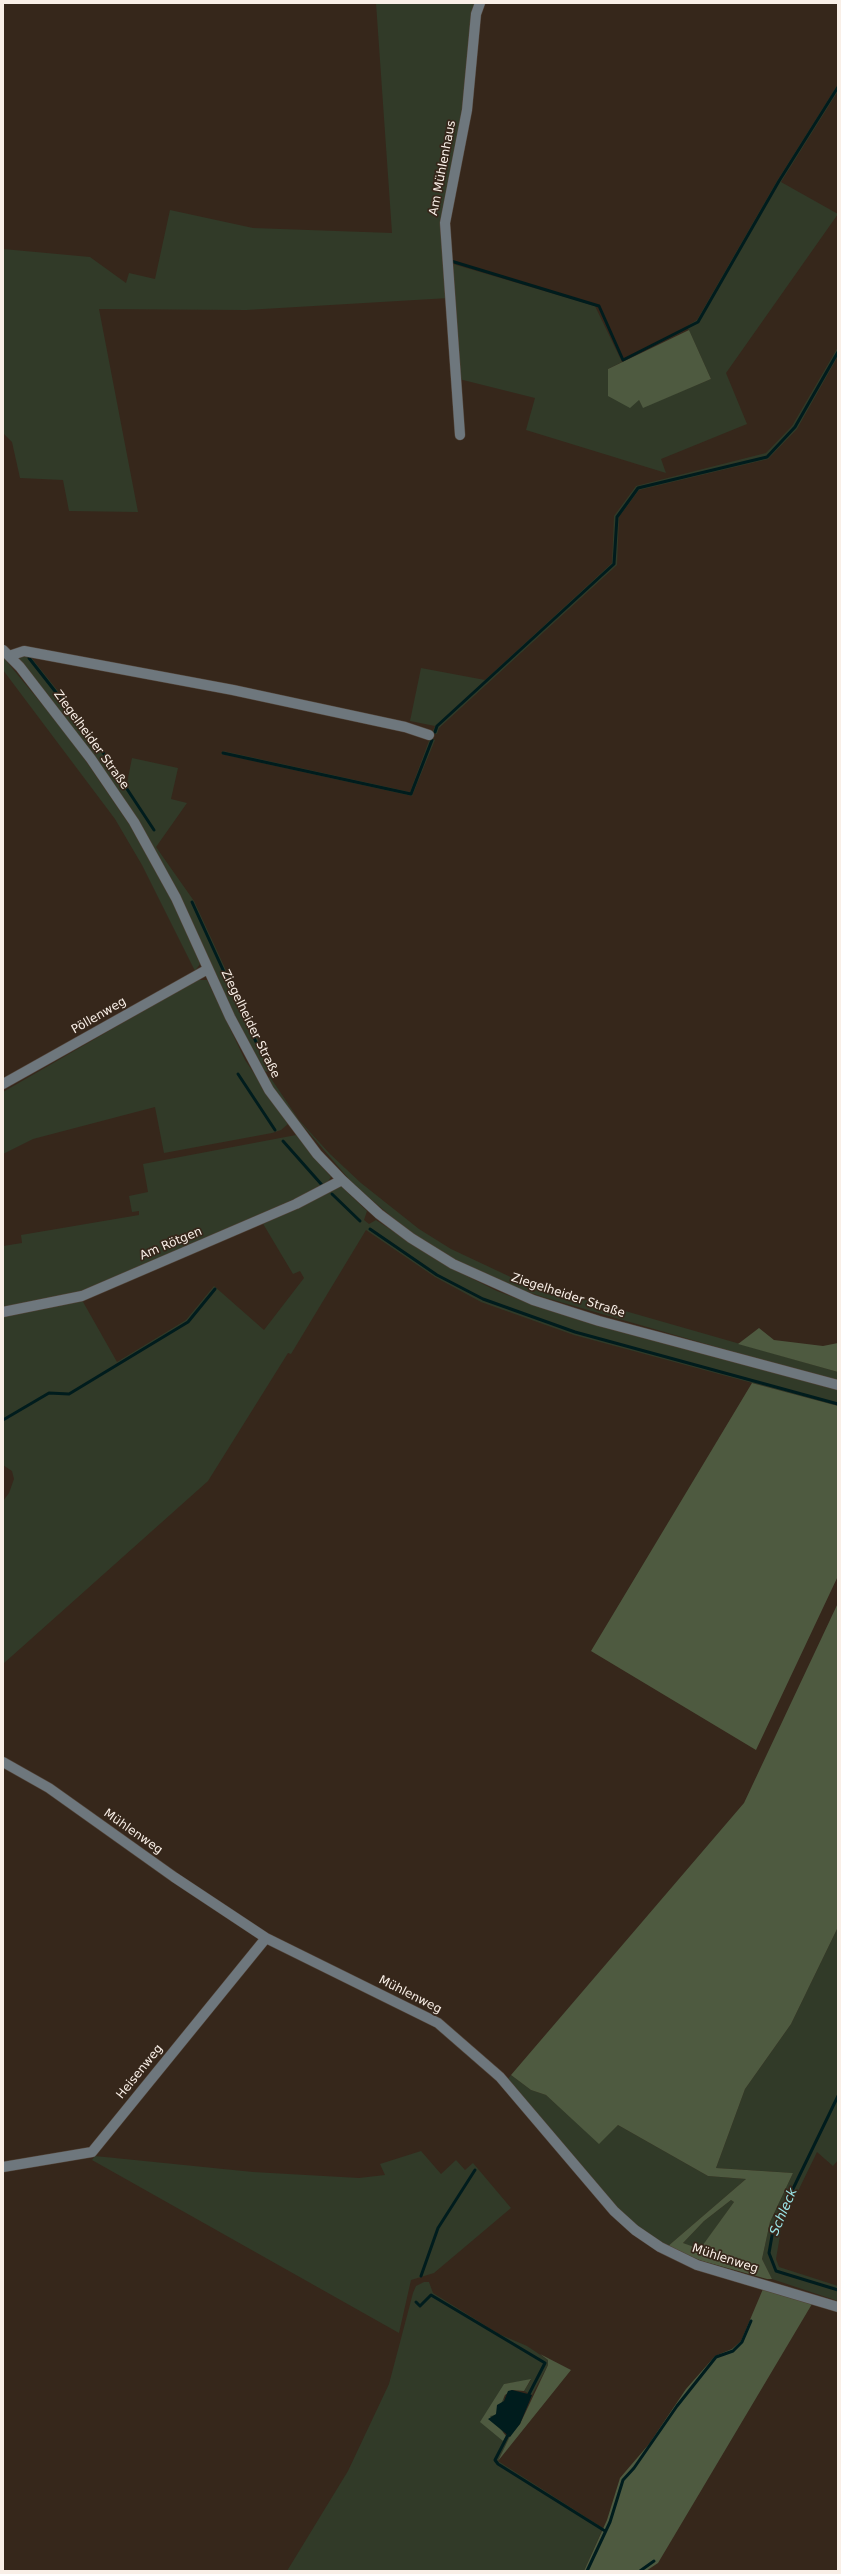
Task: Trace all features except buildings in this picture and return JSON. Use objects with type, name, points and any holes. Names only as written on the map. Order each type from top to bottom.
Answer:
[{"type":"street","name":"Am Mühlenhaus","points":[[460,435],[445,223],[467,110],[476,14],[480,3]]},
{"type":"street","name":"Ziegelheider Straße","points":[[6,653],[24,651],[217,687],[405,727],[429,735]]},
{"type":"street","name":"Ziegelheider Straße","points":[[6,653],[91,759],[134,822],[176,898],[247,1053],[269,1090],[297,1129],[342,1180],[379,1214],[411,1238],[453,1264],[509,1292],[599,1321],[838,1385]]},
{"type":"street","name":"Pöllenweg","points":[[3,1084],[208,969]]},
{"type":"street","name":"Am Rötgen","points":[[3,1312],[82,1296],[296,1204],[342,1180]]},
{"type":"street","name":"Mühlenweg","points":[[3,1762],[48,1788],[174,1877],[266,1938],[438,2023],[500,2077],[614,2211],[635,2230],[660,2248],[697,2265],[838,2307]]},
{"type":"street","name":"Heisenweg","points":[[3,2167],[92,2152],[266,1938]]},
{"type":"green space","points":[[376,3],[477,3],[464,110],[443,223],[449,298],[246,310],[99,309],[138,512],[69,511],[63,480],[20,478],[12,442],[3,433],[3,249],[90,257],[126,283],[129,273],[155,279],[170,210],[253,228],[392,233]]},
{"type":"green space","points":[[838,84],[838,91],[781,182],[838,214],[726,373],[747,424],[661,459],[666,473],[526,430],[535,398],[459,379],[453,264],[595,306],[622,362],[608,369],[639,400],[643,407],[711,379],[687,326],[697,320],[777,181]]},
{"type":"green space","points":[[689,330],[711,379],[643,408],[639,400],[630,408],[608,396],[608,369]]},
{"type":"green space","points":[[838,347],[838,356],[797,429],[768,459],[639,490],[619,517],[617,565],[439,728],[437,734],[432,733],[435,726],[410,721],[421,668],[485,680],[612,563],[614,516],[636,486],[766,453],[792,426]]},
{"type":"green space","points":[[21,655],[30,656],[81,720],[127,783],[132,758],[178,768],[171,799],[187,803],[156,847],[194,901],[261,1046],[268,1072],[262,1070],[245,1039],[133,814],[74,729],[21,662],[19,658]]},
{"type":"green space","points":[[3,657],[70,738],[129,824],[168,892],[189,936],[200,964],[195,971],[142,865],[115,819],[3,670]]},
{"type":"green space","points":[[430,738],[435,740],[412,796],[221,754],[223,751],[410,792]]},
{"type":"green space","points":[[197,980],[207,980],[245,1060],[288,1124],[281,1130],[272,1133],[164,1153],[155,1107],[33,1139],[3,1154],[3,1092]]},
{"type":"green space","points":[[270,1077],[299,1120],[330,1154],[361,1183],[419,1229],[451,1249],[517,1280],[838,1372],[838,1382],[543,1297],[501,1283],[461,1263],[410,1232],[355,1186],[298,1120],[276,1092],[268,1078]]},
{"type":"green space","points":[[296,1135],[331,1177],[326,1185],[85,1292],[3,1309],[3,1246],[22,1243],[21,1235],[139,1215],[139,1211],[132,1212],[129,1196],[148,1192],[143,1164]]},
{"type":"green space","points":[[341,1186],[367,1211],[364,1220],[369,1224],[376,1220],[445,1265],[497,1291],[534,1305],[838,1390],[838,1406],[574,1335],[481,1302],[435,1277],[366,1230],[291,1354],[288,1353],[208,1481],[3,1664],[3,1501],[9,1493],[14,1479],[12,1471],[3,1465],[3,1316],[82,1300],[117,1362],[186,1320],[214,1286],[264,1330],[304,1278],[300,1271],[293,1274],[262,1222]]},
{"type":"green space","points":[[759,1328],[774,1340],[823,1346],[838,1343],[838,1372],[738,1344]]},
{"type":"green space","points":[[752,1383],[838,1406],[838,1576],[756,1750],[591,1651]]},
{"type":"green space","points":[[838,1603],[838,1927],[791,2024],[745,2089],[716,2168],[793,2173],[770,2222],[762,2259],[772,2279],[767,2279],[702,2261],[667,2247],[746,2179],[708,2176],[618,2125],[599,2144],[546,2095],[531,2090],[511,2075],[744,1803]],"holes":[[[731,2200],[734,2202],[700,2249],[683,2243],[704,2221]]]},
{"type":"green space","points":[[838,1927],[838,2160],[833,2166],[817,2152],[782,2224],[776,2259],[779,2267],[838,2286],[838,2301],[772,2279],[762,2259],[770,2222],[793,2173],[716,2168],[745,2089],[791,2024]]},
{"type":"green space","points":[[511,2075],[531,2090],[546,2095],[599,2143],[618,2125],[708,2176],[746,2179],[667,2247],[639,2228],[619,2210],[508,2079]]},
{"type":"green space","points":[[421,2151],[441,2174],[456,2160],[465,2170],[473,2163],[511,2208],[434,2273],[411,2280],[399,2333],[92,2160],[95,2156],[253,2172],[359,2178],[385,2175],[380,2164]]},
{"type":"green space","points":[[731,2200],[734,2202],[700,2250],[683,2243],[704,2221]]},
{"type":"green space","points":[[424,2282],[429,2282],[433,2293],[499,2334],[527,2346],[548,2360],[548,2365],[532,2395],[524,2391],[531,2380],[504,2384],[503,2441],[506,2436],[510,2437],[498,2461],[603,2528],[584,2571],[287,2571],[348,2471],[389,2384],[413,2293],[416,2286]]},
{"type":"green space","points":[[763,2289],[812,2304],[658,2563],[646,2571],[584,2571],[607,2520],[620,2478],[649,2444],[686,2389],[715,2356],[732,2349],[741,2341]]},
{"type":"green space","points":[[540,2354],[571,2370],[498,2461],[512,2432],[520,2424],[548,2365],[548,2360]]},
{"type":"green space","points":[[531,2379],[524,2391],[512,2390],[505,2395],[496,2415],[490,2416],[506,2436],[503,2441],[480,2422],[504,2384]]},
{"type":"water","points":[[512,2390],[532,2395],[520,2424],[510,2437],[488,2419],[496,2414],[497,2405],[504,2401],[508,2391]]},
{"type":"waterway","points":[[451,261],[599,306],[623,360],[698,322],[779,181],[838,87]]},
{"type":"waterway","points":[[435,732],[437,726],[614,564],[617,517],[638,488],[767,457],[795,427],[838,352]]},
{"type":"waterway","points":[[29,658],[102,751],[154,830]]},
{"type":"waterway","points":[[223,753],[411,794],[432,740]]},
{"type":"waterway","points":[[192,902],[256,1042]]},
{"type":"waterway","points":[[238,1074],[275,1130]]},
{"type":"waterway","points":[[283,1141],[322,1185]]},
{"type":"waterway","points":[[332,1194],[360,1221]]},
{"type":"waterway","points":[[370,1229],[437,1275],[483,1299],[575,1332],[838,1404]]},
{"type":"waterway","points":[[3,1420],[49,1393],[69,1394],[188,1322],[215,1289]]},
{"type":"waterway","name":"Schleck","points":[[838,2096],[773,2230],[769,2253],[776,2271],[838,2290]]},
{"type":"waterway","points":[[421,2276],[438,2228],[475,2170]]},
{"type":"waterway","points":[[416,2302],[420,2306],[431,2295],[545,2363],[528,2396]]},
{"type":"waterway","points":[[587,2571],[610,2522],[623,2480],[634,2468],[677,2406],[716,2357],[733,2351],[742,2342],[751,2321]]},
{"type":"waterway","points":[[509,2433],[495,2460],[498,2464],[605,2531]]},
{"type":"waterway","points":[[640,2571],[654,2561]]}]
